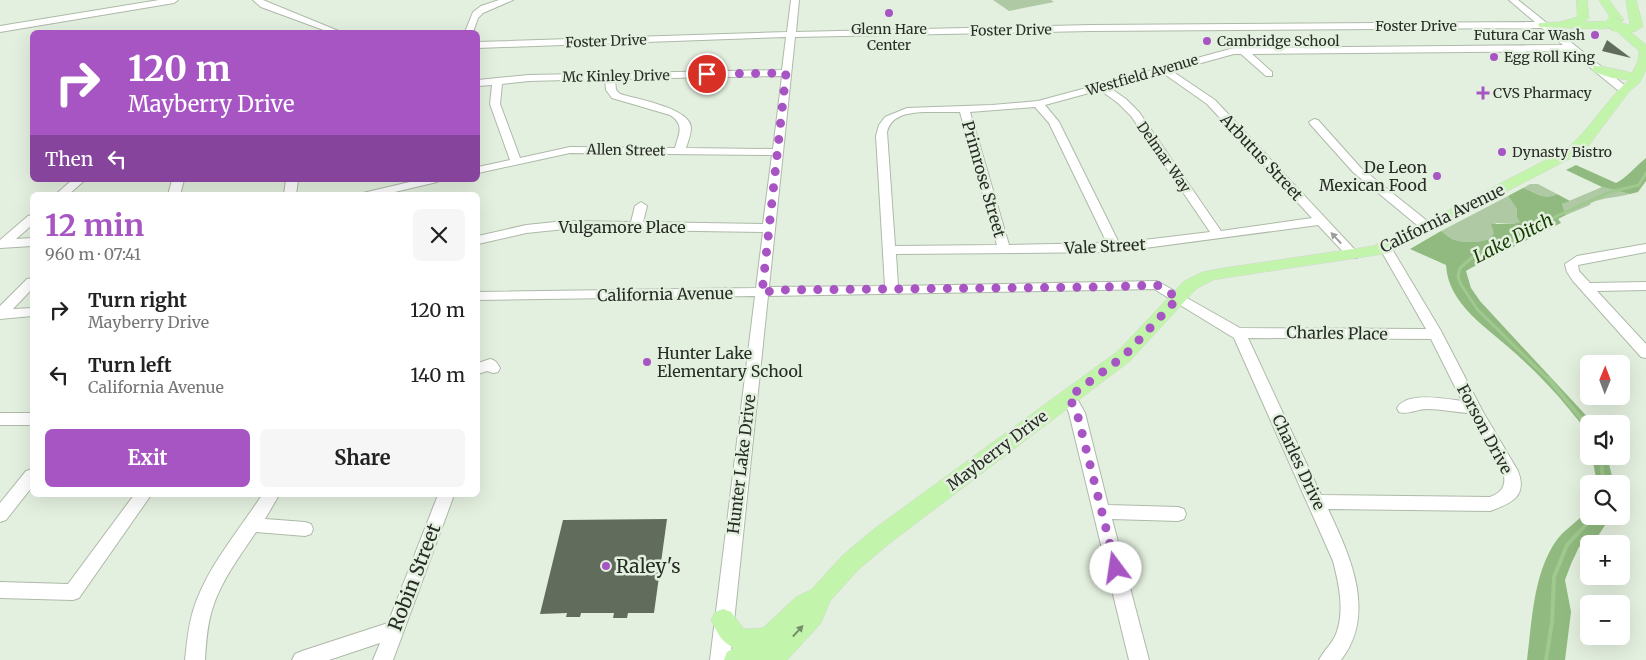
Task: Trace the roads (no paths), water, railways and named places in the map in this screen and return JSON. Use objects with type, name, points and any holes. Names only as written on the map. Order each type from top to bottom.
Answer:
[{"type":"main road","points":[[1544,25],[1581,20],[1583,16],[1582,0]]},
{"type":"main road","points":[[1588,0],[1595,13],[1612,25],[1632,29],[1637,26],[1630,0]]},
{"type":"main road","points":[[1595,0],[1600,12],[1632,43],[1644,44]]},
{"type":"main road","points":[[1544,25],[1602,26],[1616,24],[1618,20],[1604,0]]},
{"type":"main road","points":[[1640,0],[1646,21]]},
{"type":"main road","name":"California Avenue","points":[[1624,90],[1623,86],[1644,44]]},
{"type":"main road","name":"California Avenue","points":[[1224,273],[1352,255],[1385,247],[1570,153],[1584,142],[1624,90],[1634,82],[1644,61],[1646,52],[1644,44]]},
{"type":"main road","points":[[1598,69],[1612,74],[1629,76]]},
{"type":"main road","name":"Mayberry Drive","points":[[736,660],[749,654],[774,652],[814,615],[818,608],[819,597],[851,562],[882,536],[1124,356],[1178,298],[1197,281],[1224,273]]},
{"type":"main road","points":[[723,620],[729,632],[738,638],[760,641],[774,652]]},
{"type":"street","points":[[0,29],[174,0]]},
{"type":"street","points":[[257,0],[264,5],[331,30]]},
{"type":"street","points":[[471,30],[473,20],[477,15],[492,5],[509,0]]},
{"type":"street","name":"Hunter Lake Drive","points":[[720,660],[723,620],[795,0]]},
{"type":"street","points":[[1513,0],[1624,90]]},
{"type":"street","name":"Foster Drive","points":[[480,45],[791,34],[1120,28],[1544,25]]},
{"type":"street","name":"Westfield Avenue","points":[[892,289],[881,136],[883,125],[892,116],[906,111],[964,110],[1038,104],[1212,55],[1242,50],[1572,48]]},
{"type":"street","points":[[1242,50],[1269,74]]},
{"type":"street","name":"Arbutus Street","points":[[1163,69],[1211,102],[1352,255]]},
{"type":"street","name":"Mc Kinley Drive","points":[[480,83],[529,78],[786,73]]},
{"type":"street","points":[[610,77],[611,90],[616,96],[674,113],[683,119],[686,128],[680,151]]},
{"type":"street","points":[[497,81],[495,104],[516,161]]},
{"type":"street","name":"Delmar Way","points":[[1102,87],[1122,101],[1135,114],[1218,234]]},
{"type":"street","points":[[1038,104],[1054,122],[1115,248]]},
{"type":"street","name":"Primrose Street","points":[[964,110],[1004,249]]},
{"type":"street","points":[[1314,122],[1357,170],[1427,227]]},
{"type":"street","name":"Allen Street","points":[[480,170],[570,150],[777,152]]},
{"type":"street","points":[[65,192],[77,182]]},
{"type":"street","points":[[384,192],[427,182]]},
{"type":"street","points":[[636,226],[641,206]]},
{"type":"street","points":[[2,244],[30,221]]},
{"type":"street","name":"Vale Street","points":[[889,250],[1115,248],[1320,221]]},
{"type":"street","name":"Vulgamore Place","points":[[480,240],[545,227],[769,228]]},
{"type":"street","points":[[2,244],[30,242]]},
{"type":"street","name":"Forson Drive","points":[[1317,502],[1490,504],[1505,498],[1512,487],[1510,471],[1385,247]]},
{"type":"street","points":[[1646,248],[1577,260],[1571,264],[1574,272],[1586,287],[1646,353]]},
{"type":"street","points":[[0,314],[30,284]]},
{"type":"street","name":"California Avenue","points":[[480,296],[762,293],[776,290],[1106,287],[1148,284],[1164,288],[1178,298]]},
{"type":"street","points":[[1586,287],[1646,286]]},
{"type":"street","points":[[1178,298],[1238,333]]},
{"type":"street","points":[[0,314],[30,312]]},
{"type":"street","name":"Charles Place","points":[[1238,333],[1435,334]]},
{"type":"street","name":"Charles Drive","points":[[1238,333],[1244,341],[1344,564],[1350,596],[1350,614],[1341,642],[1330,660]]},
{"type":"street","points":[[480,369],[490,364],[493,368]]},
{"type":"street","points":[[1069,397],[1077,413],[1139,660]]},
{"type":"street","points":[[1404,408],[1418,403],[1474,408]]},
{"type":"street","points":[[0,419],[30,418]]},
{"type":"street","points":[[0,514],[30,478]]},
{"type":"street","points":[[0,590],[73,592],[142,497]]},
{"type":"street","points":[[195,660],[199,623],[214,584],[270,497]]},
{"type":"street","name":"Robin Street","points":[[383,660],[445,497]]},
{"type":"street","points":[[1102,512],[1178,514]]},
{"type":"street","points":[[252,525],[305,529]]},
{"type":"street","points":[[302,660],[393,630]]},
{"type":"waterway","name":"Lake Ditch","points":[[1549,380],[1477,309],[1460,283],[1458,276],[1460,268],[1476,254],[1514,240],[1559,215],[1610,192],[1639,185],[1646,173]]},
{"type":"waterway","name":"Lake Ditch","points":[[1548,378],[1580,417]]},
{"type":"waterway","name":"Lake Ditch","points":[[1602,465],[1602,475]]},
{"type":"waterway","name":"Lake Ditch","points":[[1546,660],[1552,622],[1554,577],[1567,545],[1586,525]]},
{"type":"place","name":"Glenn Hare Center","points":[[889,13]]},
{"type":"place","name":"Futura Car Wash","points":[[1595,35]]},
{"type":"place","name":"Cambridge School","points":[[1207,41]]},
{"type":"place","name":"Egg Roll King","points":[[1494,57]]},
{"type":"place","name":"CVS Pharmacy","points":[[1483,93]]},
{"type":"place","name":"Dynasty Bistro","points":[[1502,152]]},
{"type":"place","name":"De Leon Mexican Food","points":[[1437,176]]},
{"type":"place","name":"Hunter Lake Elementary School","points":[[647,362]]},
{"type":"place","name":"Raley's","points":[[606,566]]}]
